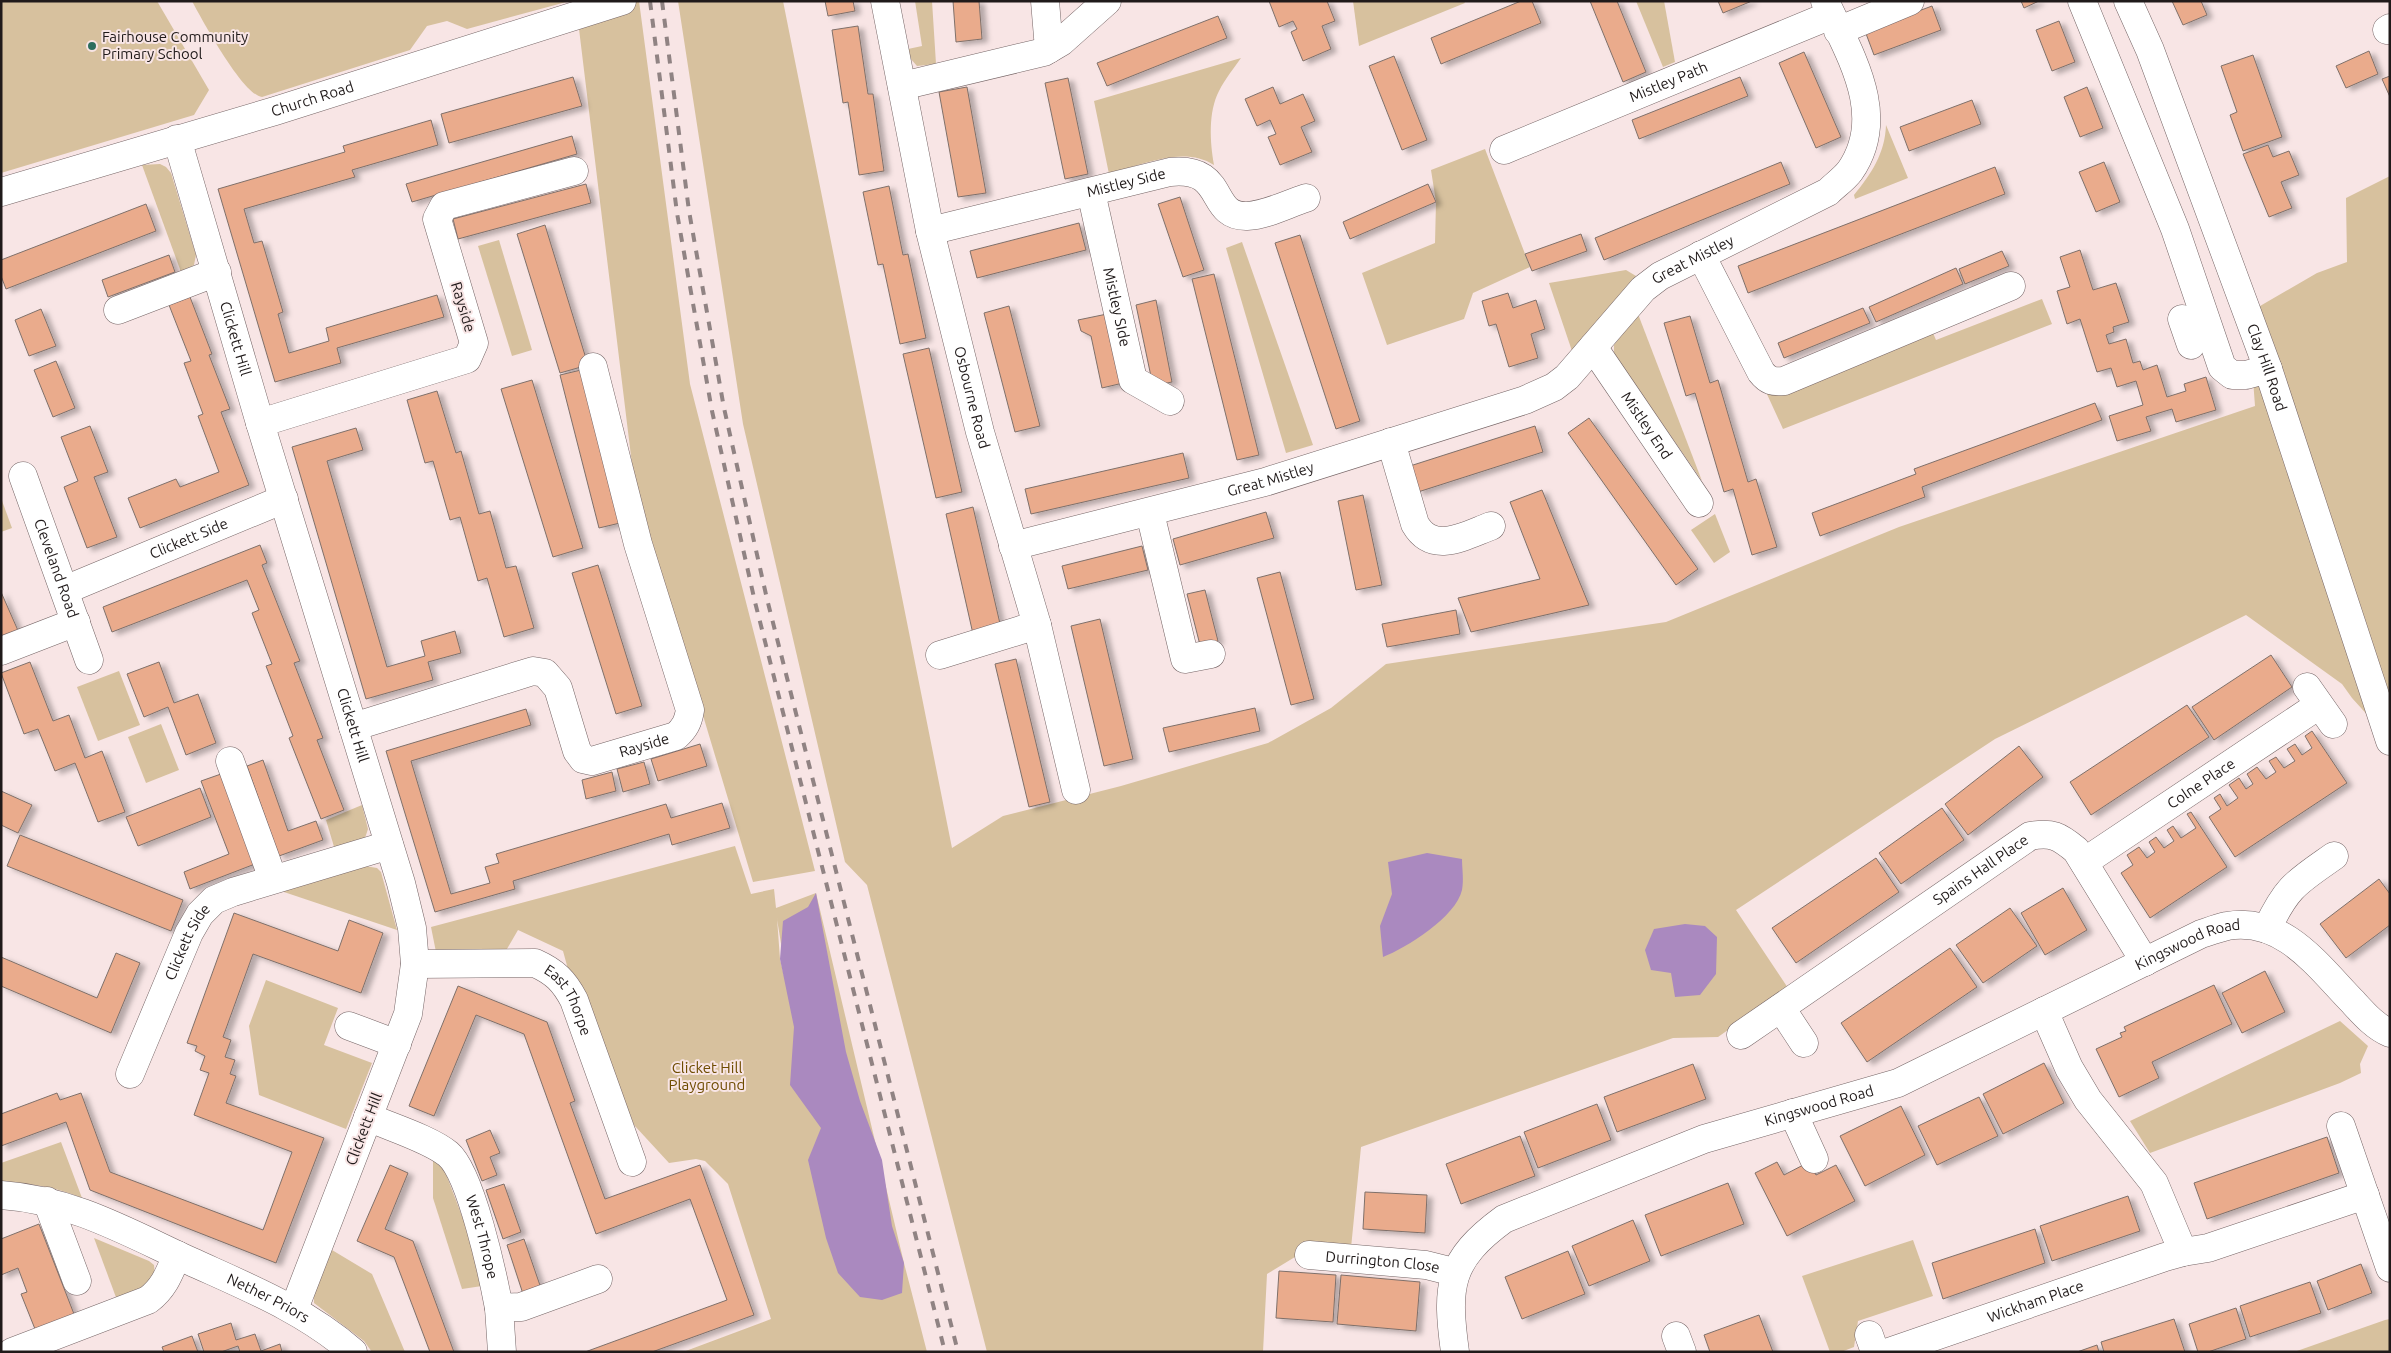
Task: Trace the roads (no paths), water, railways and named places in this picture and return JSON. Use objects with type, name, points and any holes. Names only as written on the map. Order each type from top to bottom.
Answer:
[{"type":"street","name":"Church Road","points":[[1,192],[275,110],[622,1]]},
{"type":"street","name":"Osbourne Road","points":[[885,1],[930,231],[980,432],[1037,625],[1076,790]]},
{"type":"street","points":[[1045,1],[1049,49]]},
{"type":"street","points":[[902,86],[1049,49],[1061,42],[1107,1]]},
{"type":"street","name":"Mistley Path","points":[[1504,150],[1832,16],[1910,1]]},
{"type":"street","points":[[2082,1],[2176,229],[2192,330],[2222,367],[2232,375],[2246,375],[2268,369]]},
{"type":"street","name":"Clay Hill Road","points":[[2128,1],[2150,50],[2268,369],[2390,742]]},
{"type":"street","name":"Great Mistley","points":[[1013,546],[1265,482],[1542,393],[1567,377],[1643,289],[1673,268],[1701,256],[1828,192],[1850,171],[1862,146],[1868,124],[1866,98],[1859,75],[1832,16]]},
{"type":"street","name":"Clickett Hill","points":[[178,139],[260,423],[390,845],[412,928],[415,964],[408,1014],[294,1309]]},
{"type":"street","name":"Rayside","points":[[260,423],[467,359],[474,343],[437,219],[444,206],[574,171]]},
{"type":"street","name":"Mistley Side","points":[[930,231],[1170,172],[1185,171],[1198,173],[1206,179],[1226,209],[1236,215],[1261,214],[1306,198]]},
{"type":"street","name":"Mistley SIde","points":[[1091,192],[1133,380],[1170,401]]},
{"type":"street","points":[[1701,256],[1761,372],[1766,379],[1774,382],[1784,381],[2012,286]]},
{"type":"street","points":[[118,310],[217,272]]},
{"type":"street","name":"Mistley End","points":[[1593,347],[1700,503]]},
{"type":"street","name":"Rayside","points":[[353,727],[533,671],[545,673],[558,688],[577,751],[583,759],[592,761],[676,736],[688,723],[690,710],[638,544],[593,367]]},
{"type":"street","points":[[1391,442],[1415,524],[1421,533],[1429,539],[1441,542],[1491,526]]},
{"type":"street","name":"Cleveland Road","points":[[23,476],[65,590],[88,660]]},
{"type":"street","name":"Clickett Side","points":[[65,590],[284,499]]},
{"type":"street","points":[[1150,512],[1185,659],[1210,654]]},
{"type":"street","points":[[1,651],[76,622]]},
{"type":"street","points":[[940,655],[1037,625]]},
{"type":"street","name":"Colne Place","points":[[2084,862],[2319,705]]},
{"type":"street","points":[[230,761],[273,879]]},
{"type":"street","name":"Spains Hall Place","points":[[1740,1035],[2030,836],[2046,834],[2061,838],[2076,850],[2145,962]]},
{"type":"street","name":"Clickett Side","points":[[130,1074],[188,933],[200,914],[214,900],[273,879],[390,845]]},
{"type":"street","points":[[2267,929],[2280,901],[2293,885],[2334,856]]},
{"type":"street","name":"Kingswood Road","points":[[1454,1352],[1450,1320],[1454,1272],[1465,1254],[1482,1235],[1504,1219],[1704,1139],[1898,1083],[2201,934],[2228,926],[2267,929],[2286,937],[2303,950],[2382,1030],[2390,1033]]},
{"type":"street","name":"East Thorpe","points":[[415,964],[535,963],[552,971],[565,982],[574,1000],[632,1162]]},
{"type":"street","points":[[1781,1008],[1804,1043]]},
{"type":"street","points":[[2044,1011],[2070,1068],[2088,1100],[2154,1183],[2183,1252]]},
{"type":"street","points":[[349,1026],[397,1044]]},
{"type":"street","points":[[1794,1113],[1814,1158]]},
{"type":"street","name":"West Thrope","points":[[368,1117],[441,1149],[458,1165],[486,1246],[499,1308],[502,1352]]},
{"type":"street","points":[[2341,1126],[2390,1268]]},
{"type":"street","name":"Nether Priors","points":[[1,1194],[26,1196],[78,1209],[294,1309],[330,1332],[353,1352]]},
{"type":"street","name":"Wickham Place","points":[[1878,1346],[2183,1252],[2208,1248],[2365,1195]]},
{"type":"street","points":[[47,1201],[77,1281]]},
{"type":"street","points":[[12,1352],[148,1300],[159,1292],[166,1283],[177,1255]]},
{"type":"street","name":"Durrington Close","points":[[1309,1255],[1426,1265],[1454,1272]]},
{"type":"street","points":[[499,1308],[521,1307],[598,1279]]},
{"type":"railway","points":[[650,1],[677,213],[712,411],[755,602],[945,1352]]},
{"type":"railway","points":[[662,1],[689,211],[724,408],[767,599],[958,1352]]},
{"type":"place","name":"Fairhouse Community Primary School","points":[[92,46]]},
{"type":"park label","name":"Clicket Hill Playground","points":[[707,1076]]}]
